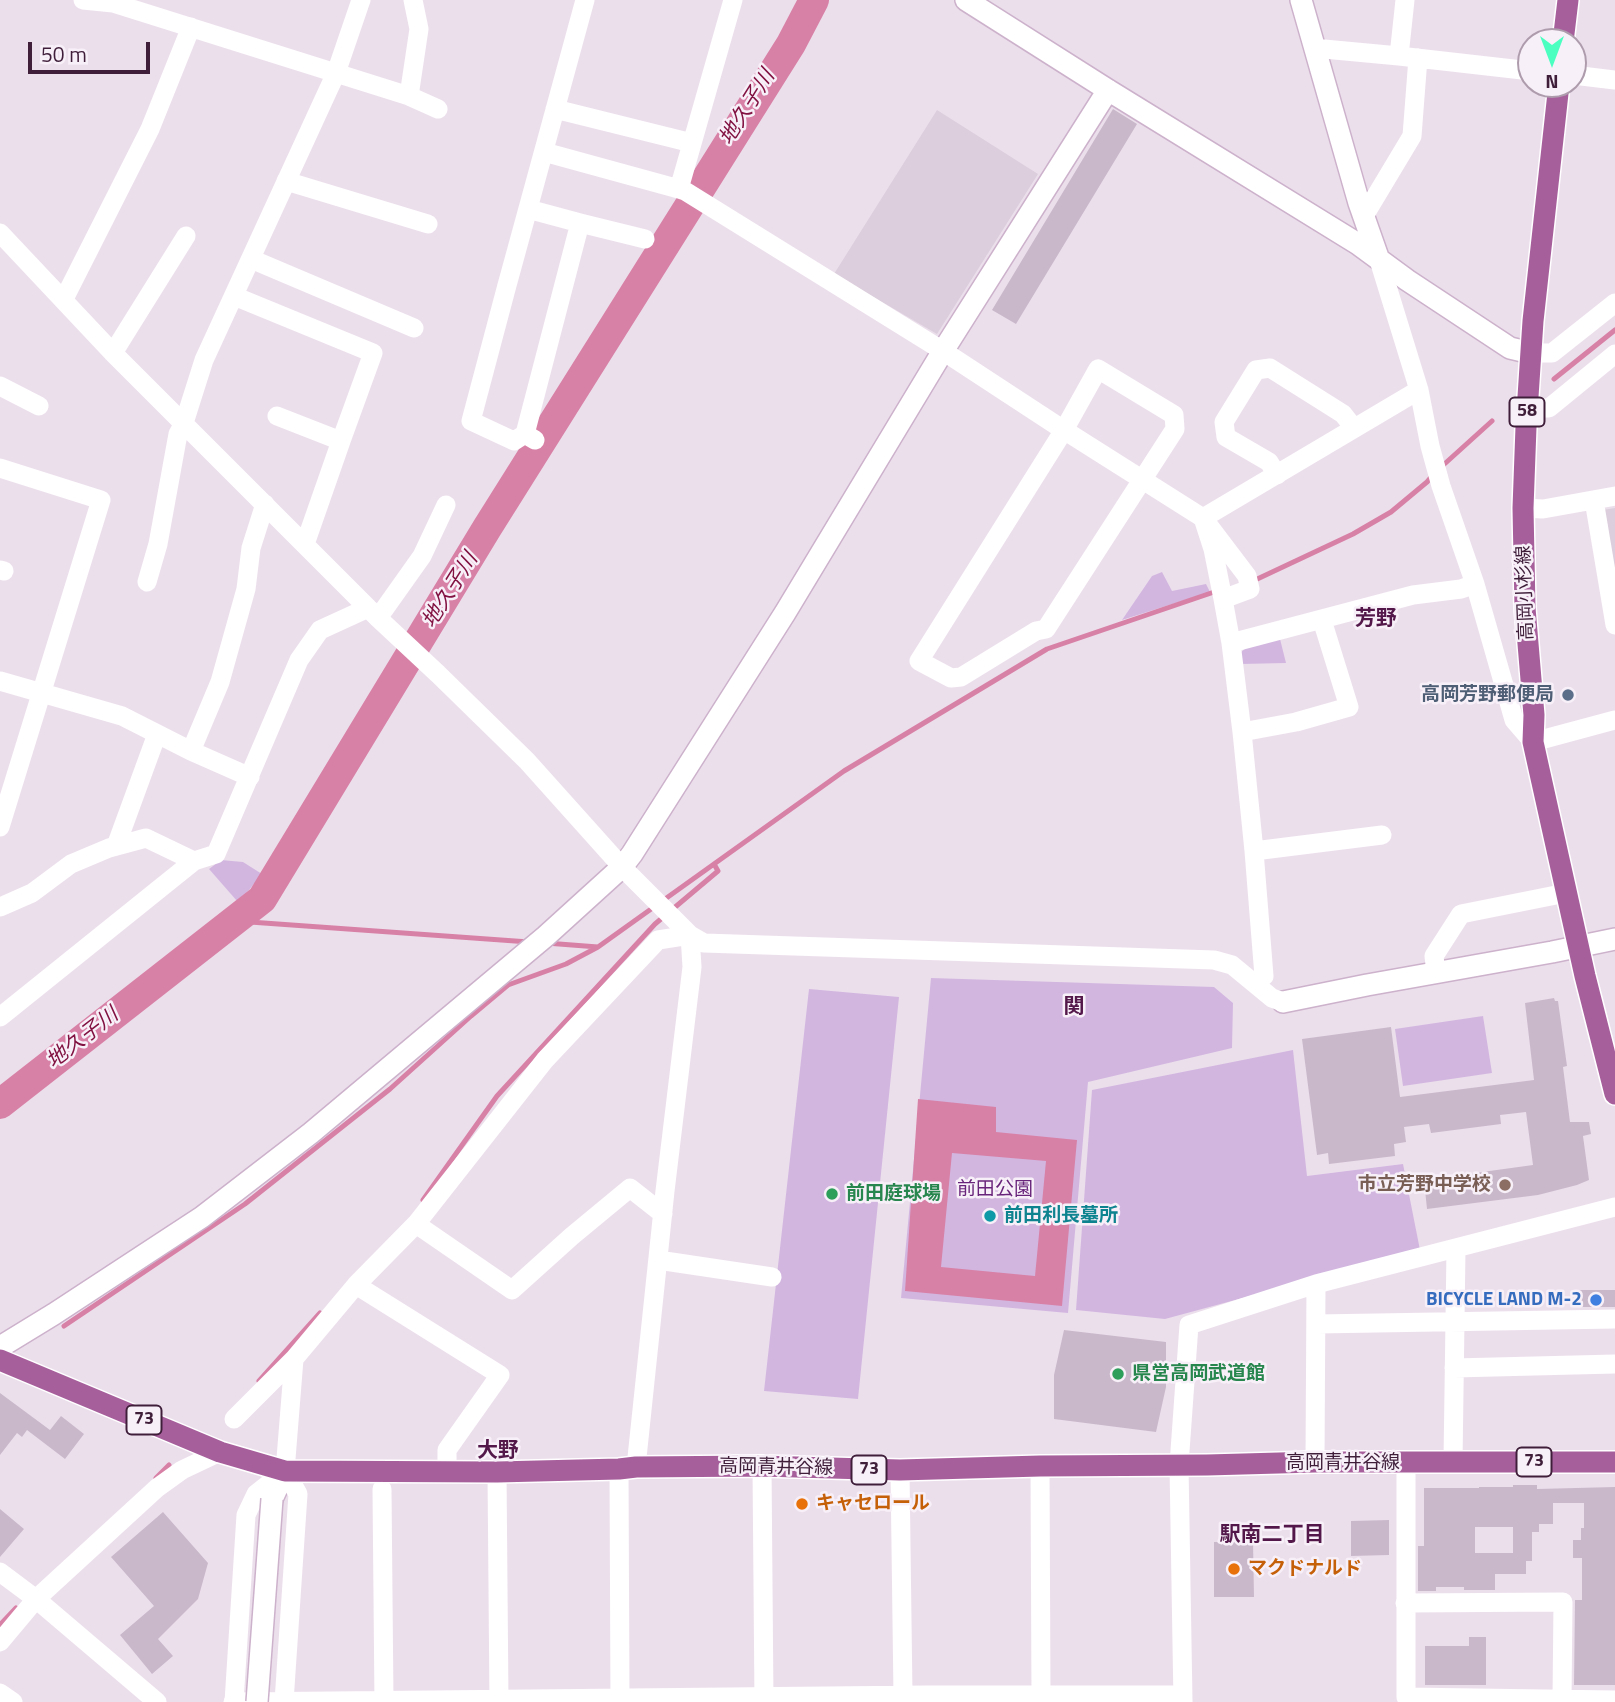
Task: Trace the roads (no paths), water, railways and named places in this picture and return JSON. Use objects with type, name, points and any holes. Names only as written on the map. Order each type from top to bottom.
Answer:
[{"type":"main road","points":[[1565,28],[1568,0]]},
{"type":"main road","name":"高岡小杉線","points":[[1557,98],[1533,321],[1527,408],[1523,508],[1525,608],[1534,715],[1533,742],[1578,946],[1614,1088]]},
{"type":"main road","name":"高岡青井谷線","points":[[0,1360],[220,1452],[285,1471],[497,1472],[762,1466],[900,1470],[1315,1462],[1615,1462]]},
{"type":"street","points":[[83,0],[113,2],[409,96],[438,109]]},
{"type":"street","points":[[147,582],[158,544],[178,434],[204,360],[336,73],[360,0]]},
{"type":"street","points":[[409,96],[418,29],[413,0]]},
{"type":"street","points":[[580,223],[530,437],[514,441],[471,421],[585,0]]},
{"type":"street","points":[[689,194],[692,143],[733,0]]},
{"type":"street","points":[[966,0],[1378,257],[1407,280],[1510,348],[1531,353],[1552,353],[1615,303]]},
{"type":"street","points":[[1301,0],[1364,216],[1419,390],[1441,486],[1475,584],[1514,720],[1533,742],[1615,720]]},
{"type":"street","points":[[1364,216],[1412,136],[1405,0]]},
{"type":"street","points":[[64,299],[150,130],[191,27]]},
{"type":"street","points":[[1317,51],[1324,49],[1517,69]]},
{"type":"street","points":[[1587,77],[1615,80]]},
{"type":"street","points":[[0,1347],[202,1217],[311,1133],[546,936],[622,867],[785,613],[943,351],[1108,90]]},
{"type":"street","points":[[555,109],[692,143]]},
{"type":"street","points":[[544,152],[689,194],[943,351],[1203,518],[1249,582],[1250,589],[1222,593]]},
{"type":"street","points":[[286,181],[428,224]]},
{"type":"street","points":[[528,209],[645,239]]},
{"type":"street","points":[[0,233],[113,353],[373,613],[527,761],[622,867],[690,935],[704,943],[1214,960],[1232,965],[1272,999],[1283,1002],[1615,939]]},
{"type":"street","points":[[113,353],[186,236]]},
{"type":"street","points":[[251,259],[414,328]]},
{"type":"street","points":[[234,296],[373,353],[305,544]]},
{"type":"street","points":[[1527,408],[1549,408],[1615,354]]},
{"type":"street","points":[[1277,475],[1269,462],[1226,437],[1224,422],[1256,370],[1270,368],[1342,414],[1354,428]]},
{"type":"street","points":[[1098,369],[1174,415],[1175,429],[1142,479],[1046,629],[1036,631],[961,677],[951,678],[919,661],[1064,430],[1098,369]]},
{"type":"street","points":[[0,386],[39,406]]},
{"type":"street","points":[[1203,518],[1419,390]]},
{"type":"street","points":[[276,416],[341,441]]},
{"type":"street","points":[[0,468],[101,500],[0,827]]},
{"type":"street","points":[[1523,508],[1543,509],[1615,496]]},
{"type":"street","points":[[1594,500],[1615,625]]},
{"type":"street","points":[[191,751],[220,682],[246,589],[251,548],[265,504]]},
{"type":"street","points":[[0,1017],[194,861],[216,854],[299,660],[320,630],[373,613],[422,556],[446,505]]},
{"type":"street","points":[[1203,518],[1222,593],[1242,732],[1264,976],[1254,983]]},
{"type":"street","points":[[1231,643],[1413,595],[1461,589],[1475,584]]},
{"type":"street","points":[[1242,732],[1296,722],[1349,707],[1322,620]]},
{"type":"street","points":[[0,681],[122,716],[250,777]]},
{"type":"street","points":[[117,846],[157,734]]},
{"type":"street","points":[[1254,851],[1382,835]]},
{"type":"street","points":[[0,907],[32,893],[71,864],[146,838],[194,861]]},
{"type":"street","points":[[1436,973],[1434,956],[1461,914],[1566,893]]},
{"type":"street","points":[[620,1700],[627,1468],[658,1260],[692,967],[690,935]]},
{"type":"street","points":[[234,1419],[293,1359],[356,1285],[416,1224],[529,1079],[659,940],[690,935]]},
{"type":"street","points":[[416,1224],[512,1290],[629,1188],[663,1214]]},
{"type":"street","points":[[285,1471],[256,1494],[246,1515],[234,1702],[903,1696],[1183,1699],[1179,1465],[1189,1325],[1316,1284],[1615,1207]]},
{"type":"street","points":[[1453,1462],[1456,1249]]},
{"type":"street","points":[[658,1260],[772,1277]]},
{"type":"street","points":[[1315,1462],[1316,1284]]},
{"type":"street","points":[[356,1285],[500,1375],[447,1450],[447,1472]]},
{"type":"street","points":[[1317,1324],[1615,1319]]},
{"type":"street","points":[[257,1702],[272,1499],[285,1471],[293,1359]]},
{"type":"street","points":[[1454,1367],[1615,1364]]},
{"type":"street","points":[[0,1642],[36,1599],[157,1488],[182,1470],[220,1452]]},
{"type":"street","points":[[1406,1462],[1406,1697],[1615,1700]]},
{"type":"street","points":[[762,1466],[764,1699]]},
{"type":"street","points":[[1040,1466],[1041,1697]]},
{"type":"street","points":[[900,1470],[903,1696]]},
{"type":"street","points":[[284,1702],[298,1494],[285,1471]]},
{"type":"street","points":[[497,1472],[499,1701]]},
{"type":"street","points":[[382,1489],[384,1702]]},
{"type":"street","points":[[0,1572],[36,1599],[157,1702]]},
{"type":"street","points":[[1405,1603],[1563,1602],[1562,1700]]},
{"type":"street","points":[[0,1693],[13,1702]]},
{"type":"waterway","name":"地久子川","points":[[0,1104],[262,899],[487,528],[791,44],[814,0]]},
{"type":"waterway","points":[[1554,379],[1615,330]]},
{"type":"waterway","points":[[1440,468],[1492,421]]},
{"type":"waterway","points":[[1253,581],[1353,534],[1391,512],[1433,475]]},
{"type":"waterway","points":[[546,943],[598,947],[844,771],[1047,649],[1217,591]]},
{"type":"waterway","points":[[423,1200],[497,1096],[655,924],[718,871],[714,864]]},
{"type":"waterway","points":[[236,921],[529,942]]},
{"type":"waterway","points":[[64,1326],[245,1204],[390,1089],[508,985],[566,964],[598,947]]},
{"type":"waterway","points":[[259,1381],[320,1313]]},
{"type":"waterway","points":[[156,1478],[169,1465]]},
{"type":"waterway","points":[[0,1625],[16,1608]]},
{"type":"place","name":"高岡芳野郵便局","points":[[1568,695]]},
{"type":"place","name":"市立芳野中学校","points":[[1505,1185]]},
{"type":"place","name":"前田庭球場","points":[[832,1194]]},
{"type":"place","name":"前田利長墓所","points":[[990,1216]]},
{"type":"place","name":"BICYCLE LAND M-2","points":[[1596,1300]]},
{"type":"place","name":"県営高岡武道館","points":[[1118,1374]]},
{"type":"place","name":"キャセロール","points":[[802,1504]]},
{"type":"place","name":"マクドナルド","points":[[1234,1569]]},
{"type":"district","name":"芳野","points":[[1376,620]]},
{"type":"district","name":"関","points":[[1074,1008]]},
{"type":"district","name":"大野","points":[[498,1452]]},
{"type":"district","name":"駅南二丁目","points":[[1272,1536]]},
{"type":"park label","name":"前田公園","points":[[995,1190]]}]
